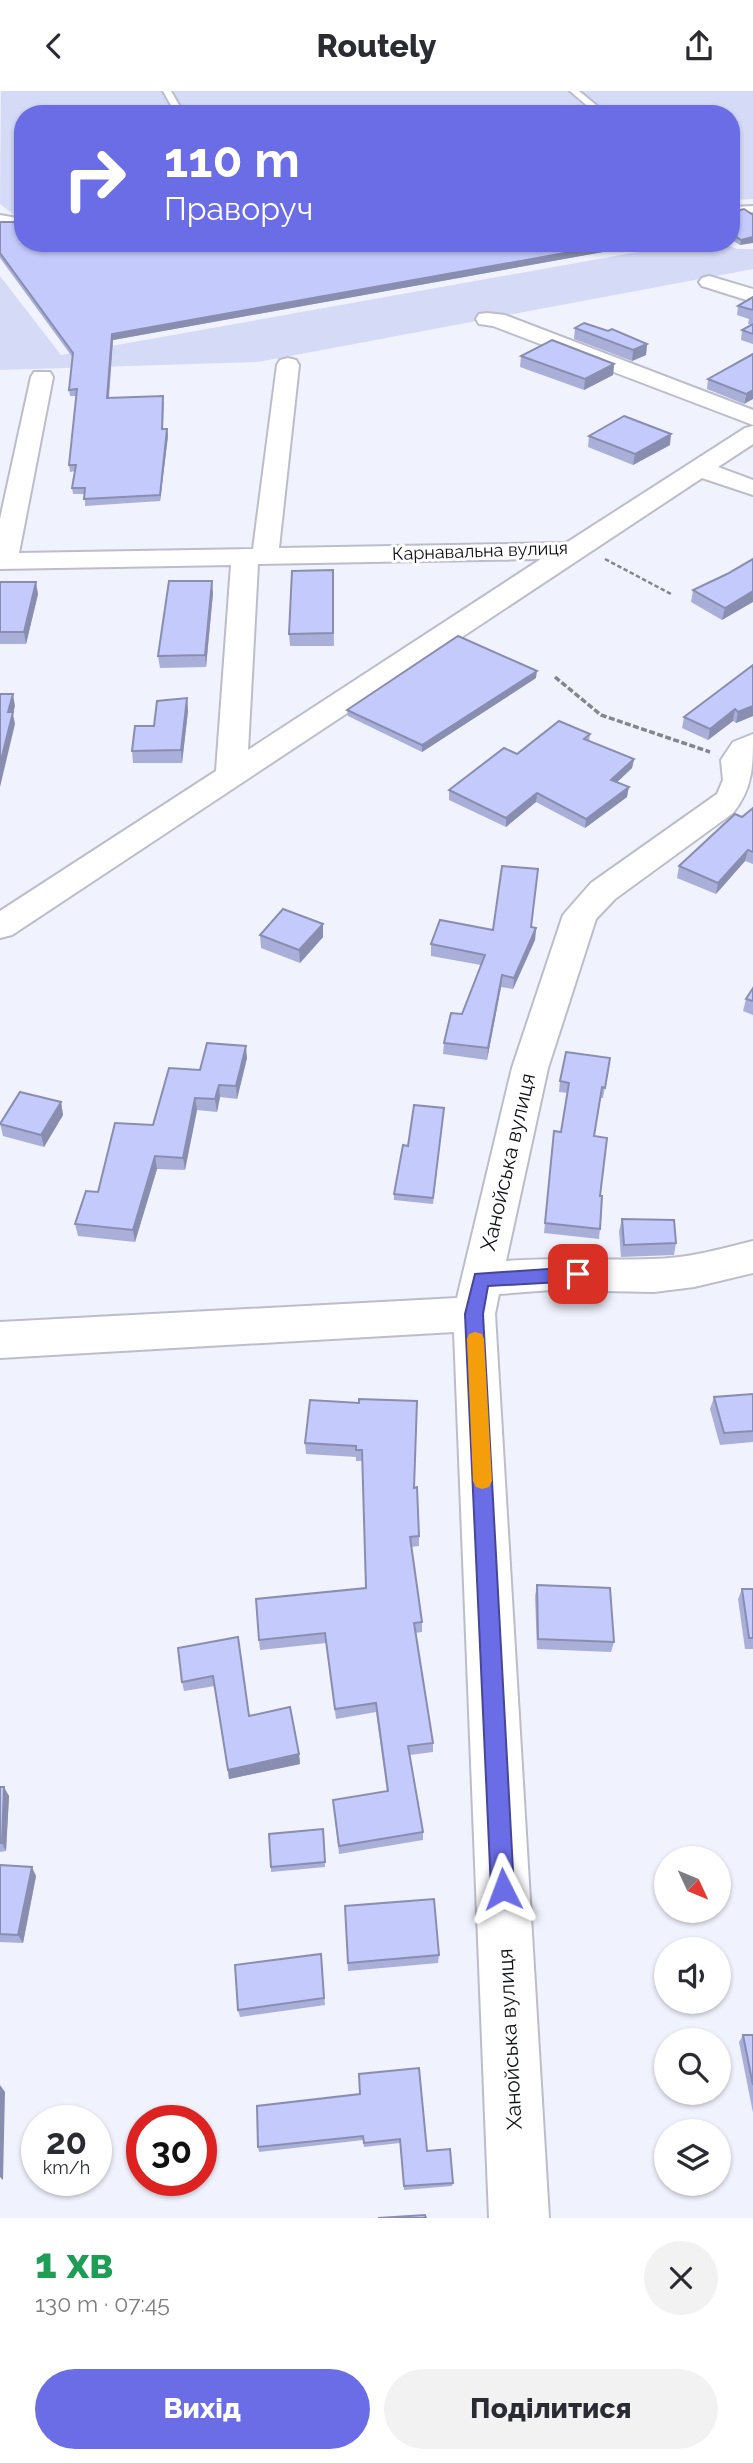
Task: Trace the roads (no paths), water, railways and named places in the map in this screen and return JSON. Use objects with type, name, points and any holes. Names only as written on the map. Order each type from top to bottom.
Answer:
[{"type":"street","points":[[709,282],[753,296]]},
{"type":"street","points":[[487,319],[497,320],[753,418]]},
{"type":"street","points":[[231,775],[255,557],[288,365]]},
{"type":"street","name":"Карнавальна вулиця","points":[[42,377],[2,561],[576,548],[753,433]]},
{"type":"street","points":[[699,469],[753,488]]},
{"type":"street","points":[[0,927],[576,548]]},
{"type":"street","name":"Ханойська вулиця","points":[[519,2218],[477,1297],[530,1068],[580,915],[603,891],[737,793],[746,751]]},
{"type":"street","points":[[0,1340],[477,1297],[552,1274],[654,1276],[694,1271],[753,1257]]},
{"type":"lane","points":[[574,91],[592,105]]}]
